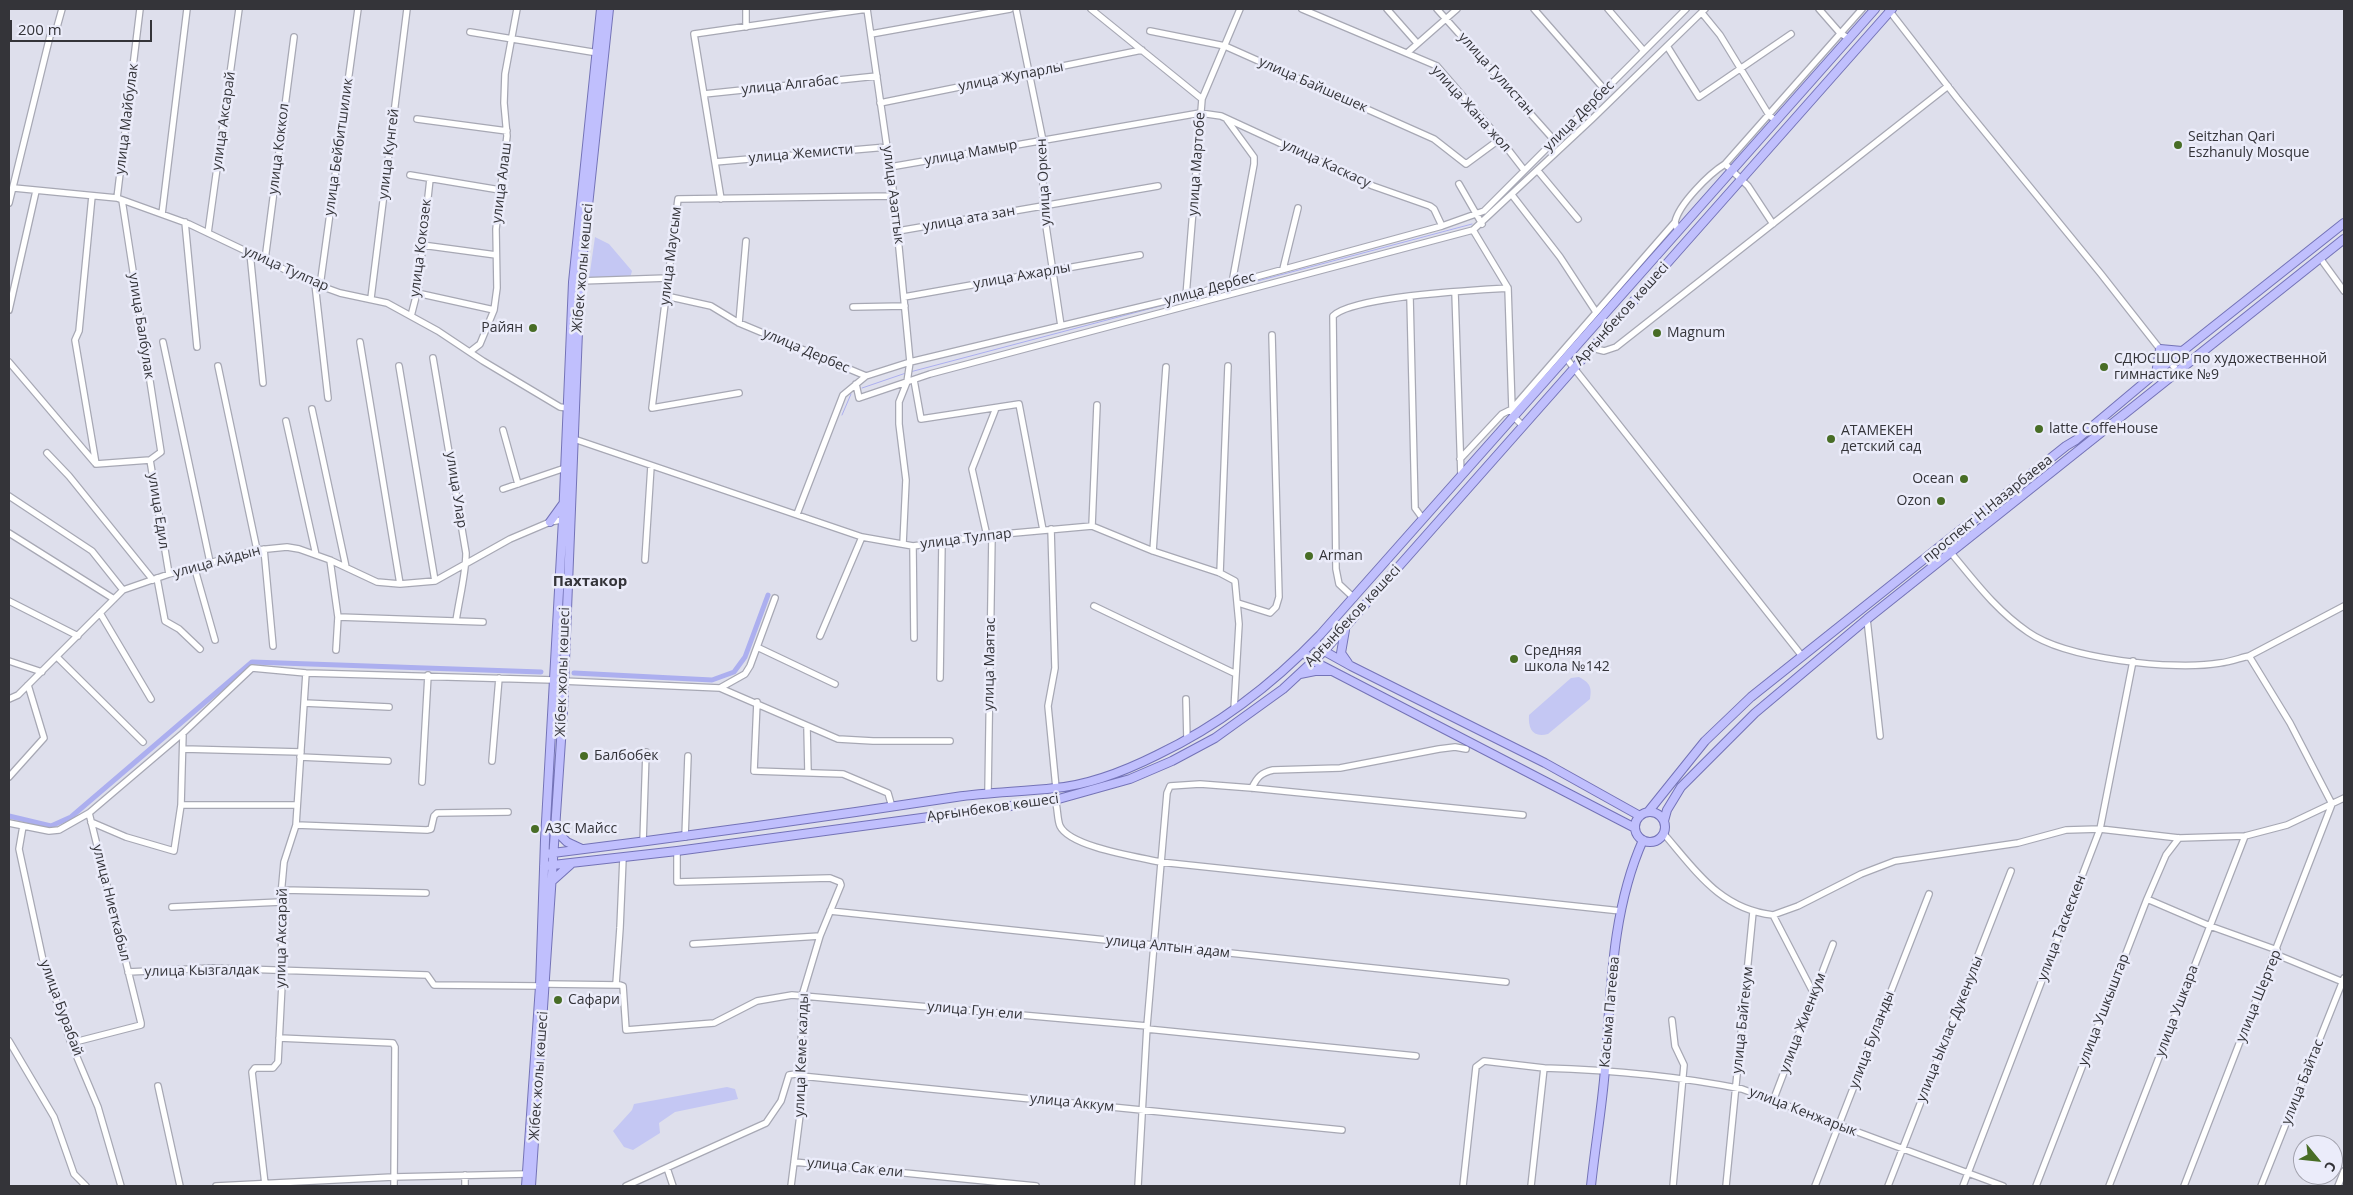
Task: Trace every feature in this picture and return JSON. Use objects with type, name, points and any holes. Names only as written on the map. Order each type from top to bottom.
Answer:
[{"type":"main road","name":"Жібек жолы көшесі","points":[[567,518],[564,502],[573,282],[598,53],[601,9]]},
{"type":"main road","name":"Жібек жолы көшесі","points":[[526,1186],[552,881],[545,854],[574,439],[580,281],[609,9]]},
{"type":"main road","name":"Арғынбеков көшесі","points":[[545,854],[808,820],[988,792],[1056,788],[1087,781],[1126,768],[1156,756],[1187,740],[1234,710],[1276,678],[1314,642],[1461,476],[1513,413],[1566,358],[1875,9]]},
{"type":"main road","name":"Арғынбеков көшесі","points":[[548,866],[677,851],[1055,800],[1130,780],[1172,761],[1215,738],[1283,689],[1324,651],[1890,9]]},
{"type":"main road","name":"проспект Н.Назарбаева","points":[[1648,812],[1705,740],[1751,698],[2066,446],[2076,440],[2170,361],[2344,223]]},
{"type":"main road","name":"проспект Н.Назарбаева","points":[[1664,821],[1667,810],[1681,787],[1755,713],[1867,619],[1952,554],[2344,239]]},
{"type":"main road","points":[[2156,374],[2160,349],[2183,351]]},
{"type":"main road","points":[[550,522],[564,502]]},
{"type":"main road","points":[[1345,628],[1341,653],[1351,666]]},
{"type":"main road","points":[[1314,642],[1324,651],[1351,666],[1545,763],[1640,816]]},
{"type":"main road","points":[[1303,652],[1313,660],[1339,674],[1635,828]]},
{"type":"main road","points":[[1298,674],[1325,670],[1339,674]]},
{"type":"main road","name":"Жібек жолы көшесі","points":[[531,1186],[548,866],[554,853],[563,710],[558,681]]},
{"type":"main road","points":[[1648,812],[1658,814],[1664,821],[1664,834],[1658,840],[1651,842],[1643,840],[1637,835],[1635,828],[1640,816],[1648,812]]},
{"type":"main road","points":[[808,820],[809,833]]},
{"type":"main road","points":[[555,830],[566,842],[584,849]]},
{"type":"main road","name":"Касыма Патеева","points":[[1591,1186],[1605,1071],[1611,980],[1621,911],[1636,856],[1643,840]]},
{"type":"main road","points":[[552,881],[572,863]]},
{"type":"street","points":[[9,203],[50,36],[57,27],[62,9]]},
{"type":"street","name":"улица Майбулак","points":[[120,199],[140,9]]},
{"type":"street","points":[[162,214],[187,9]]},
{"type":"street","name":"улица Аксарай","points":[[208,233],[239,9]]},
{"type":"street","name":"улица Бейбитшилик","points":[[328,398],[318,285],[358,9]]},
{"type":"street","name":"улица Кунгей","points":[[371,298],[407,9]]},
{"type":"street","name":"улица Алаш","points":[[471,351],[480,344],[494,310],[496,229],[506,153],[507,131],[504,103],[506,74],[517,9]]},
{"type":"street","points":[[746,9],[746,27]]},
{"type":"street","points":[[720,199],[694,34],[867,9]]},
{"type":"street","name":"улица Азаттык","points":[[867,9],[894,196],[910,362],[907,382],[899,402],[899,424],[906,480],[903,544]]},
{"type":"street","points":[[871,34],[1010,9]]},
{"type":"street","name":"улица Оркен","points":[[1016,9],[1043,141],[1042,206],[1061,326]]},
{"type":"street","points":[[1091,9],[1202,98]]},
{"type":"street","name":"улица Мартобе","points":[[1186,296],[1202,121],[1200,113],[1202,98],[1240,9]]},
{"type":"street","name":"улица Жана жол","points":[[1302,9],[1437,66],[1524,170]]},
{"type":"street","points":[[1387,9],[1417,42]]},
{"type":"street","name":"улица Гулистан","points":[[1437,9],[1554,140]]},
{"type":"street","points":[[1407,52],[1457,9]]},
{"type":"street","points":[[1534,9],[1605,90]]},
{"type":"street","points":[[1608,9],[1644,51]]},
{"type":"street","points":[[1675,9],[1680,15]]},
{"type":"street","name":"улица Дербес","points":[[666,296],[710,306],[739,323],[866,376],[910,362],[1186,296],[1442,226],[1484,211],[1686,9]]},
{"type":"street","points":[[1819,9],[1840,33],[1848,38]]},
{"type":"street","points":[[1460,459],[1502,414],[1513,413],[1596,312],[1674,222],[1681,209],[1713,173],[1725,164],[1862,9]]},
{"type":"street","points":[[1890,9],[1948,86],[2178,372]]},
{"type":"street","points":[[1704,11],[1769,115],[1776,121]]},
{"type":"street","name":"улица Дербес","points":[[856,384],[859,398],[930,374],[1167,309],[1473,230],[1482,224],[1538,171],[1704,11]]},
{"type":"street","name":"улица Байшешек","points":[[1150,31],[1225,46],[1434,139],[1466,164],[1500,139]]},
{"type":"street","points":[[470,32],[598,53]]},
{"type":"street","points":[[1667,46],[1699,97],[1792,34]]},
{"type":"street","name":"улица Коккол","points":[[264,260],[294,37]]},
{"type":"street","name":"улица Жупарлы","points":[[880,103],[1142,50]]},
{"type":"street","name":"улица Алгабас","points":[[704,94],[877,76]]},
{"type":"street","points":[[1592,348],[1604,351],[1616,347],[1948,86]]},
{"type":"street","name":"улица Мамыр","points":[[890,167],[1200,113]]},
{"type":"street","name":"улица Каскасу","points":[[1200,113],[1226,118],[1373,186],[1430,206],[1434,209],[1442,226]]},
{"type":"street","points":[[417,118],[507,131]]},
{"type":"street","points":[[1226,118],[1254,157],[1232,282]]},
{"type":"street","name":"улица Жемисти","points":[[715,162],[887,147]]},
{"type":"street","points":[[1725,164],[1741,179],[1773,224]]},
{"type":"street","points":[[1538,171],[1578,220]]},
{"type":"street","points":[[410,175],[500,190]]},
{"type":"street","name":"улица Кокозек","points":[[411,316],[417,293],[430,179]]},
{"type":"street","points":[[1459,184],[1482,224]]},
{"type":"street","name":"улица ата зан","points":[[898,230],[1158,186]]},
{"type":"street","name":"улица Тулпар","points":[[14,188],[36,192],[49,191],[120,199],[185,222],[318,285],[340,293],[371,298],[387,303],[471,351],[483,361],[560,407],[567,408]]},
{"type":"street","points":[[9,310],[36,192]]},
{"type":"street","points":[[1512,195],[1560,257],[1596,312]]},
{"type":"street","points":[[92,196],[79,331],[75,340],[96,464]]},
{"type":"street","name":"улица Маусым","points":[[739,393],[652,408],[678,199],[894,196]]},
{"type":"street","name":"улица Балбулак","points":[[120,199],[161,452]]},
{"type":"street","points":[[1283,269],[1298,208]]},
{"type":"street","points":[[185,222],[197,347]]},
{"type":"street","points":[[1674,222],[1678,231]]},
{"type":"street","points":[[1473,230],[1508,288],[1513,413],[1523,426]]},
{"type":"street","points":[[739,323],[746,241]]},
{"type":"street","points":[[422,245],[496,255]]},
{"type":"street","points":[[250,253],[263,383]]},
{"type":"street","name":"улица Ажарлы","points":[[904,297],[1140,254]]},
{"type":"street","points":[[2320,258],[2344,291]]},
{"type":"street","points":[[580,281],[668,278]]},
{"type":"street","points":[[1354,598],[1339,584],[1336,569],[1332,321],[1338,311],[1354,305],[1455,292],[1508,288]]},
{"type":"street","points":[[1455,292],[1461,476]]},
{"type":"street","points":[[417,293],[494,310]]},
{"type":"street","points":[[1410,297],[1415,508],[1423,518]]},
{"type":"street","points":[[853,307],[905,306]]},
{"type":"street","points":[[1238,603],[1270,613],[1276,607],[1279,596],[1272,335]]},
{"type":"street","name":"улица Балбулак","points":[[163,342],[210,562]]},
{"type":"street","points":[[360,342],[400,584]]},
{"type":"street","name":"улица Улар","points":[[434,358],[449,445],[466,566],[462,575],[456,621]]},
{"type":"street","points":[[1566,358],[1802,656]]},
{"type":"street","points":[[9,362],[96,464]]},
{"type":"street","points":[[218,366],[257,550]]},
{"type":"street","points":[[399,366],[435,581]]},
{"type":"street","points":[[1220,574],[1228,366]]},
{"type":"street","points":[[1153,551],[1166,367]]},
{"type":"street","points":[[797,514],[843,395],[866,376]]},
{"type":"street","points":[[914,380],[921,419],[1019,404],[1043,530]]},
{"type":"street","points":[[1092,526],[1097,405]]},
{"type":"street","name":"улица Маятас","points":[[988,792],[989,536],[972,469],[996,408]]},
{"type":"street","points":[[312,409],[346,567]]},
{"type":"street","points":[[286,422],[316,555]]},
{"type":"street","points":[[503,430],[518,484]]},
{"type":"street","name":"улица Тулпар","points":[[574,439],[862,537],[914,546],[1051,529],[1092,526],[1153,551],[1220,574],[1235,581],[1238,603],[1239,624],[1234,674],[1234,710]]},
{"type":"street","name":"улица Едил","points":[[161,452],[150,460],[169,574]]},
{"type":"street","points":[[47,453],[69,476],[155,579],[165,621],[179,629],[200,649]]},
{"type":"street","points":[[96,464],[150,460]]},
{"type":"street","points":[[645,560],[651,466]]},
{"type":"street","points":[[503,489],[565,468]]},
{"type":"street","points":[[9,496],[92,551],[123,590]]},
{"type":"street","name":"улица Айдын","points":[[9,699],[18,695],[123,590],[169,574],[257,550],[287,547],[330,560],[377,582],[400,584],[435,581],[466,566],[510,539],[550,522],[567,518]]},
{"type":"street","points":[[1051,529],[1055,668],[1048,706],[1056,788]]},
{"type":"street","points":[[9,533],[114,599]]},
{"type":"street","points":[[820,636],[862,537]]},
{"type":"street","points":[[940,678],[942,542]]},
{"type":"street","points":[[914,546],[914,638]]},
{"type":"street","points":[[264,549],[273,646]]},
{"type":"street","points":[[1952,554],[1995,607],[2029,634],[2065,650],[2100,658],[2185,666],[2220,663],[2249,656],[2344,606]]},
{"type":"street","points":[[330,560],[338,617],[336,650]]},
{"type":"street","points":[[194,566],[215,640]]},
{"type":"street","points":[[720,688],[745,674],[775,598]]},
{"type":"street","points":[[9,601],[78,636]]},
{"type":"street","points":[[1094,606],[1234,674]]},
{"type":"street","points":[[100,613],[151,699]]},
{"type":"street","points":[[338,617],[483,622]]},
{"type":"street","points":[[1867,619],[1880,736]]},
{"type":"street","points":[[757,647],[835,684]]},
{"type":"street","points":[[2249,656],[2290,723],[2332,804]]},
{"type":"street","points":[[57,657],[143,742]]},
{"type":"street","points":[[9,661],[42,672]]},
{"type":"street","name":"улица Таскескен","points":[[1963,1186],[2100,829],[2133,661]]},
{"type":"street","points":[[9,823],[49,831],[59,830],[89,813],[183,733],[252,668],[306,673],[428,675],[720,688],[757,702],[838,739],[848,741],[950,740]]},
{"type":"street","name":"улица Аксарай","points":[[265,1184],[252,1072],[255,1068],[273,1068],[278,1062],[282,984],[280,971],[281,902],[284,862],[296,825],[306,673]]},
{"type":"street","points":[[422,782],[428,675]]},
{"type":"street","points":[[492,761],[498,678]]},
{"type":"street","points":[[9,777],[44,738],[28,685]]},
{"type":"street","points":[[1186,699],[1187,740]]},
{"type":"street","points":[[757,702],[754,771],[843,774],[888,792],[892,807]]},
{"type":"street","points":[[304,703],[388,707]]},
{"type":"street","points":[[807,726],[808,772]]},
{"type":"street","points":[[91,822],[126,838],[174,851],[181,804],[183,733]]},
{"type":"street","points":[[1252,788],[1256,778],[1263,773],[1273,770],[1340,768],[1455,747],[1466,749]]},
{"type":"street","points":[[183,749],[301,754],[388,761]]},
{"type":"street","points":[[643,842],[646,752]]},
{"type":"street","points":[[685,837],[688,756]]},
{"type":"street","points":[[1138,1186],[1147,1027],[1160,862],[1167,793],[1170,786],[1200,784],[1252,788],[1524,816]]},
{"type":"street","points":[[1664,834],[1702,878],[1724,898],[1754,912],[1773,914],[1798,906],[1862,874],[1895,861],[2018,843],[2066,830],[2100,829],[2179,838],[2245,836],[2287,825],[2344,798]]},
{"type":"street","points":[[1055,800],[1060,825],[1066,835],[1098,848],[1160,862],[1621,911]]},
{"type":"street","points":[[181,804],[297,805]]},
{"type":"street","name":"улица Шертер","points":[[2184,1186],[2332,804]]},
{"type":"street","points":[[296,825],[427,830],[433,825],[434,816],[443,812],[508,812]]},
{"type":"street","name":"улица Ниеткабыл","points":[[71,1043],[141,1023],[89,813]]},
{"type":"street","name":"улица Бурабай","points":[[23,826],[19,848],[44,965],[71,1043],[98,1107],[121,1186]]},
{"type":"street","name":"улица Ушкара","points":[[2109,1186],[2245,836]]},
{"type":"street","name":"улица Ушкыштар","points":[[2036,1186],[2147,900],[2166,855],[2179,838]]},
{"type":"street","name":"улица Кеме калды","points":[[677,851],[677,882],[830,878],[837,880],[841,885],[820,936],[802,996],[800,1116],[791,1186]]},
{"type":"street","points":[[616,984],[622,858]]},
{"type":"street","name":"улица Ыклас Дукенулы","points":[[1888,1186],[2012,871]]},
{"type":"street","points":[[282,890],[426,893]]},
{"type":"street","name":"улица Буланды","points":[[1815,1186],[1928,894]]},
{"type":"street","points":[[2147,900],[2344,980]]},
{"type":"street","points":[[172,906],[281,902]]},
{"type":"street","name":"улица Алтын адам","points":[[830,911],[1506,982]]},
{"type":"street","name":"улица Байгекум","points":[[1726,1186],[1754,912]]},
{"type":"street","points":[[1773,914],[1814,994]]},
{"type":"street","points":[[693,944],[820,936]]},
{"type":"street","name":"улица Жиенкум","points":[[1773,1101],[1833,944]]},
{"type":"street","name":"улица Кызгалдак","points":[[128,972],[212,968],[428,975],[434,985],[543,985]]},
{"type":"street","name":"улица Байтас","points":[[2261,1186],[2344,980]]},
{"type":"street","points":[[543,985],[616,984],[623,986],[626,1030],[714,1023],[757,1001],[792,995],[802,996]]},
{"type":"street","name":"улица Гун ели","points":[[802,996],[1147,1027],[1416,1056]]},
{"type":"street","points":[[1672,1020],[1675,1046],[1684,1065],[1673,1186]]},
{"type":"street","points":[[279,1038],[393,1044],[395,1047],[394,1186]]},
{"type":"street","points":[[9,1041],[16,1056],[54,1117],[74,1174],[86,1186]]},
{"type":"street","points":[[9,1054],[16,1056]]},
{"type":"street","name":"улица Кенжарык","points":[[1464,1186],[1476,1067],[1484,1061],[1544,1068],[1605,1071],[1683,1079],[1736,1088],[2003,1186]]},
{"type":"street","points":[[1531,1186],[1544,1068]]},
{"type":"street","points":[[626,1186],[766,1123],[781,1101],[789,1075],[796,1074],[801,1076]]},
{"type":"street","name":"улица Аккум","points":[[801,1076],[1342,1130]]},
{"type":"street","points":[[158,1086],[180,1186]]},
{"type":"street","name":"улица Сак ели","points":[[794,1162],[1036,1186]]},
{"type":"street","points":[[667,1168],[673,1186]]},
{"type":"street","points":[[2338,1186],[2344,1171]]},
{"type":"street","points":[[216,1186],[296,1184],[393,1177],[527,1174]]},
{"type":"street","points":[[465,1175],[465,1186]]},
{"type":"shaded area","points":[[595,237],[609,244],[632,271],[630,278],[589,279]]},
{"type":"shaded area","points":[[1579,677],[1586,681],[1589,686],[1591,691],[1590,699],[1548,734],[1539,735],[1535,733],[1529,724],[1529,715],[1571,678]]},
{"type":"shaded area","points":[[727,1087],[735,1089],[738,1099],[675,1112],[659,1123],[660,1133],[633,1150],[624,1147],[613,1131],[632,1110],[634,1104]]},
{"type":"waterway","points":[[1484,216],[1525,174]]},
{"type":"waterway","points":[[1186,300],[1472,224]]},
{"type":"waterway","points":[[910,372],[1179,301]]},
{"type":"waterway","points":[[862,388],[906,373]]},
{"type":"waterway","points":[[842,415],[851,394]]},
{"type":"waterway","points":[[574,673],[712,680],[734,672],[745,657],[768,595]]},
{"type":"waterway","points":[[9,816],[51,826],[71,817],[252,662],[541,672]]},
{"type":"place","name":"Seitzhan Qari Eszhanuly Mosque","points":[[2178,145]]},
{"type":"place","name":"Райян","points":[[533,328]]},
{"type":"place","name":"Magnum","points":[[1657,333]]},
{"type":"place","name":"СДЮСШОР по художественной гимнастике №9","points":[[2104,367]]},
{"type":"place","name":"latte CoffeHouse","points":[[2039,429]]},
{"type":"place","name":"АТАМЕКЕН детский сад","points":[[1831,439]]},
{"type":"place","name":"Ocean","points":[[1964,479]]},
{"type":"place","name":"Ozon","points":[[1941,501]]},
{"type":"place","name":"Arman","points":[[1309,556]]},
{"type":"place","name":"Средняя школа №142","points":[[1514,659]]},
{"type":"place","name":"Балбобек","points":[[584,756]]},
{"type":"place","name":"АЗС Майсс","points":[[535,829]]},
{"type":"place","name":"Сафари","points":[[558,1000]]},
{"type":"district","name":"Пахтакор","points":[[590,582]]}]
